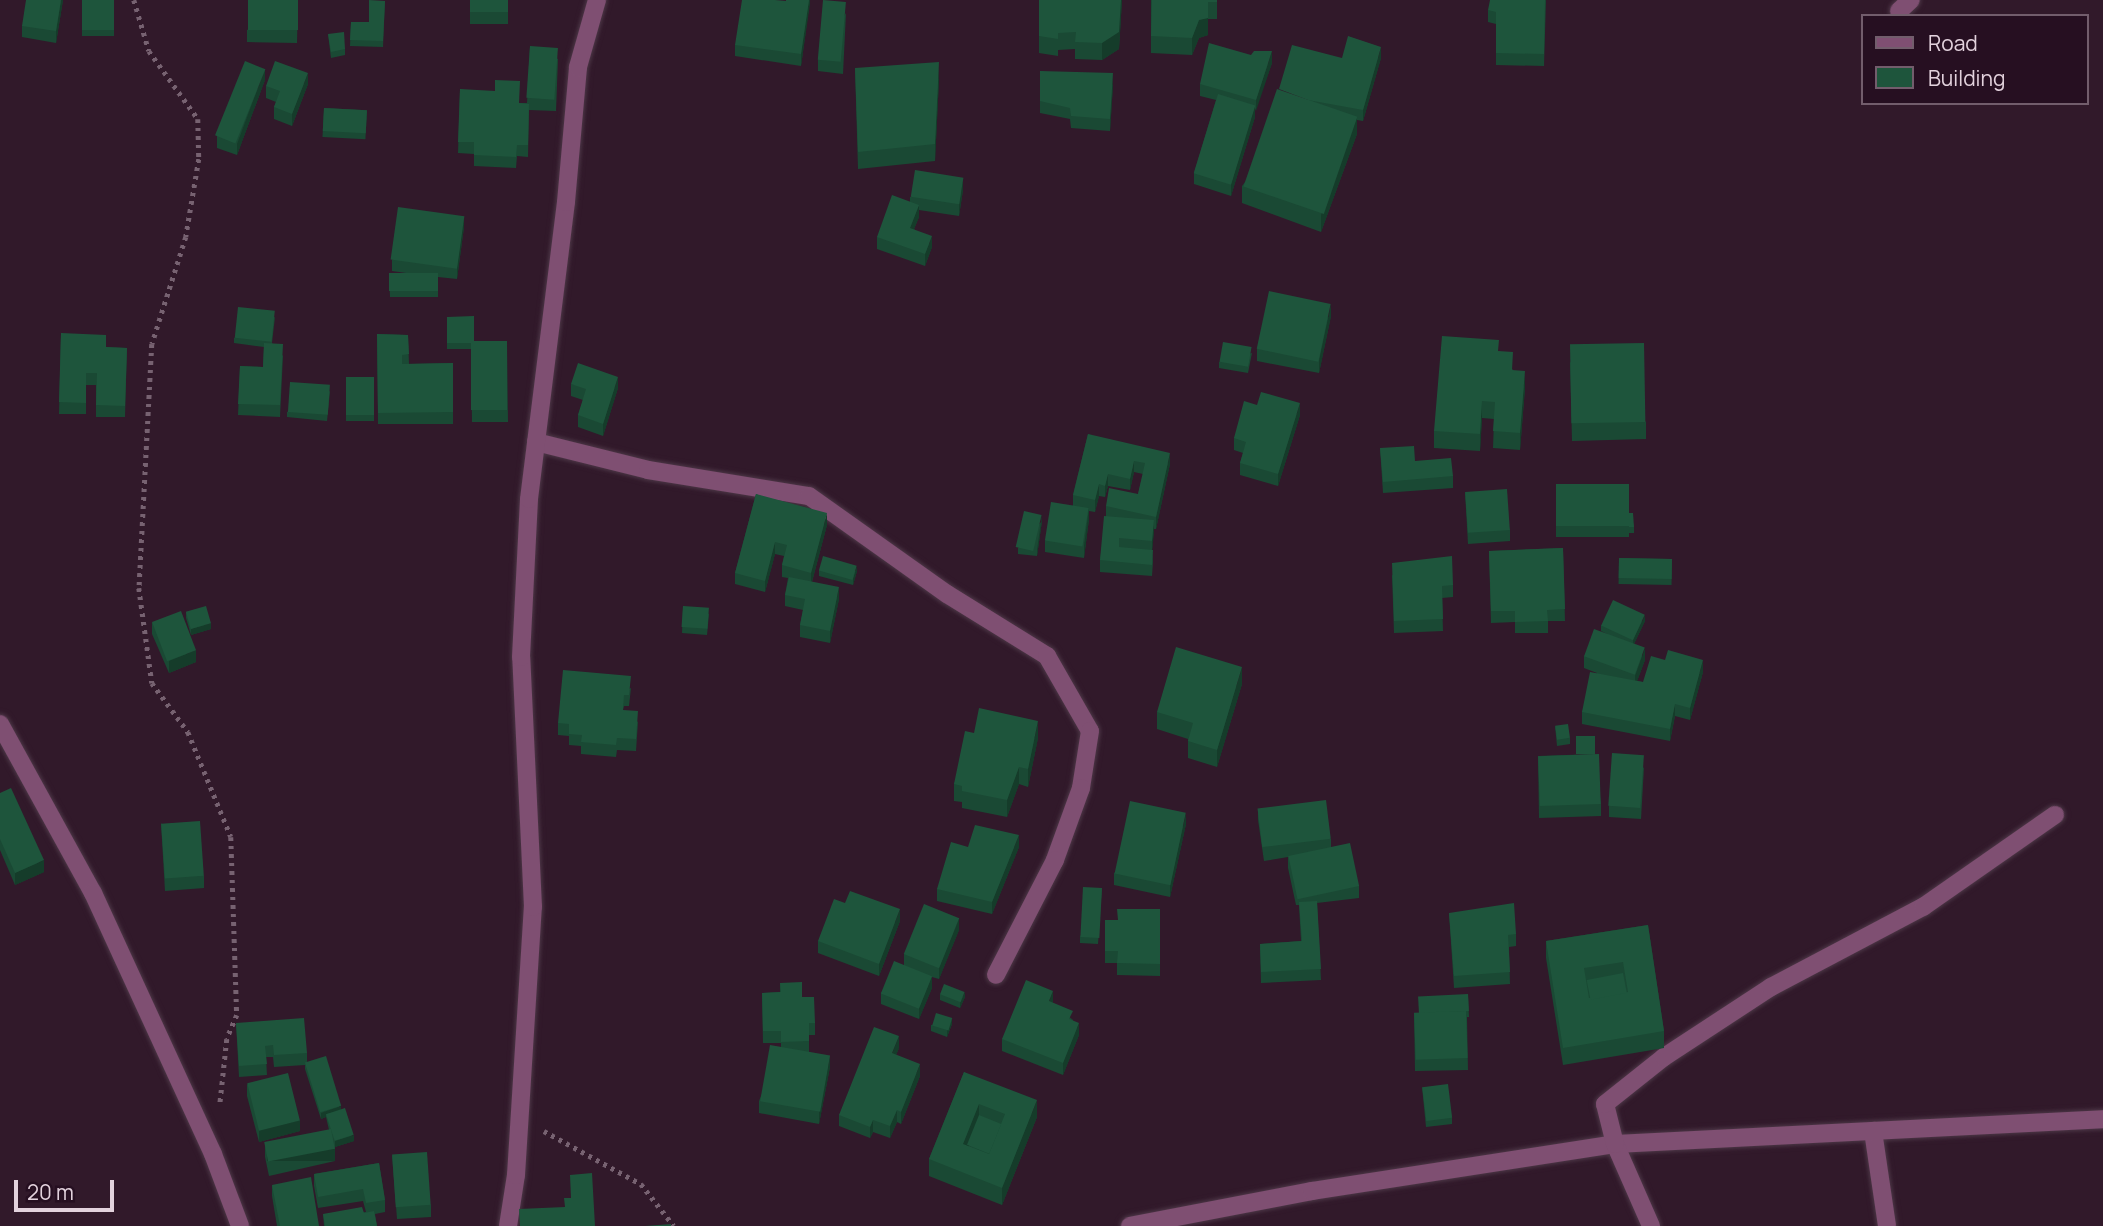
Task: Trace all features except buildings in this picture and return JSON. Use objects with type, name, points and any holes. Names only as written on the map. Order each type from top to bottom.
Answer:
[{"type":"street","points":[[508,1226],[519,1118],[533,907],[521,657],[536,442],[578,67],[597,0]]},
{"type":"street","points":[[536,442],[648,470],[809,496],[947,594],[1047,656],[1090,732],[1081,788],[1055,860],[996,975]]},
{"type":"street","points":[[0,724],[93,893],[213,1154],[240,1226]]},
{"type":"street","points":[[1651,1226],[1615,1144],[1605,1104],[1664,1057],[1771,987],[1923,907],[2055,816]]},
{"type":"street","points":[[1130,1226],[1312,1191],[1615,1144],[2103,1119]]},
{"type":"street","points":[[1873,1130],[1887,1226]]},
{"type":"path","points":[[134,0],[149,51],[198,119],[199,159],[187,237],[152,344],[139,587],[152,683],[188,732],[231,837],[237,1015],[227,1039],[213,1154]]},
{"type":"path","points":[[519,1118],[641,1184],[674,1226]]}]
